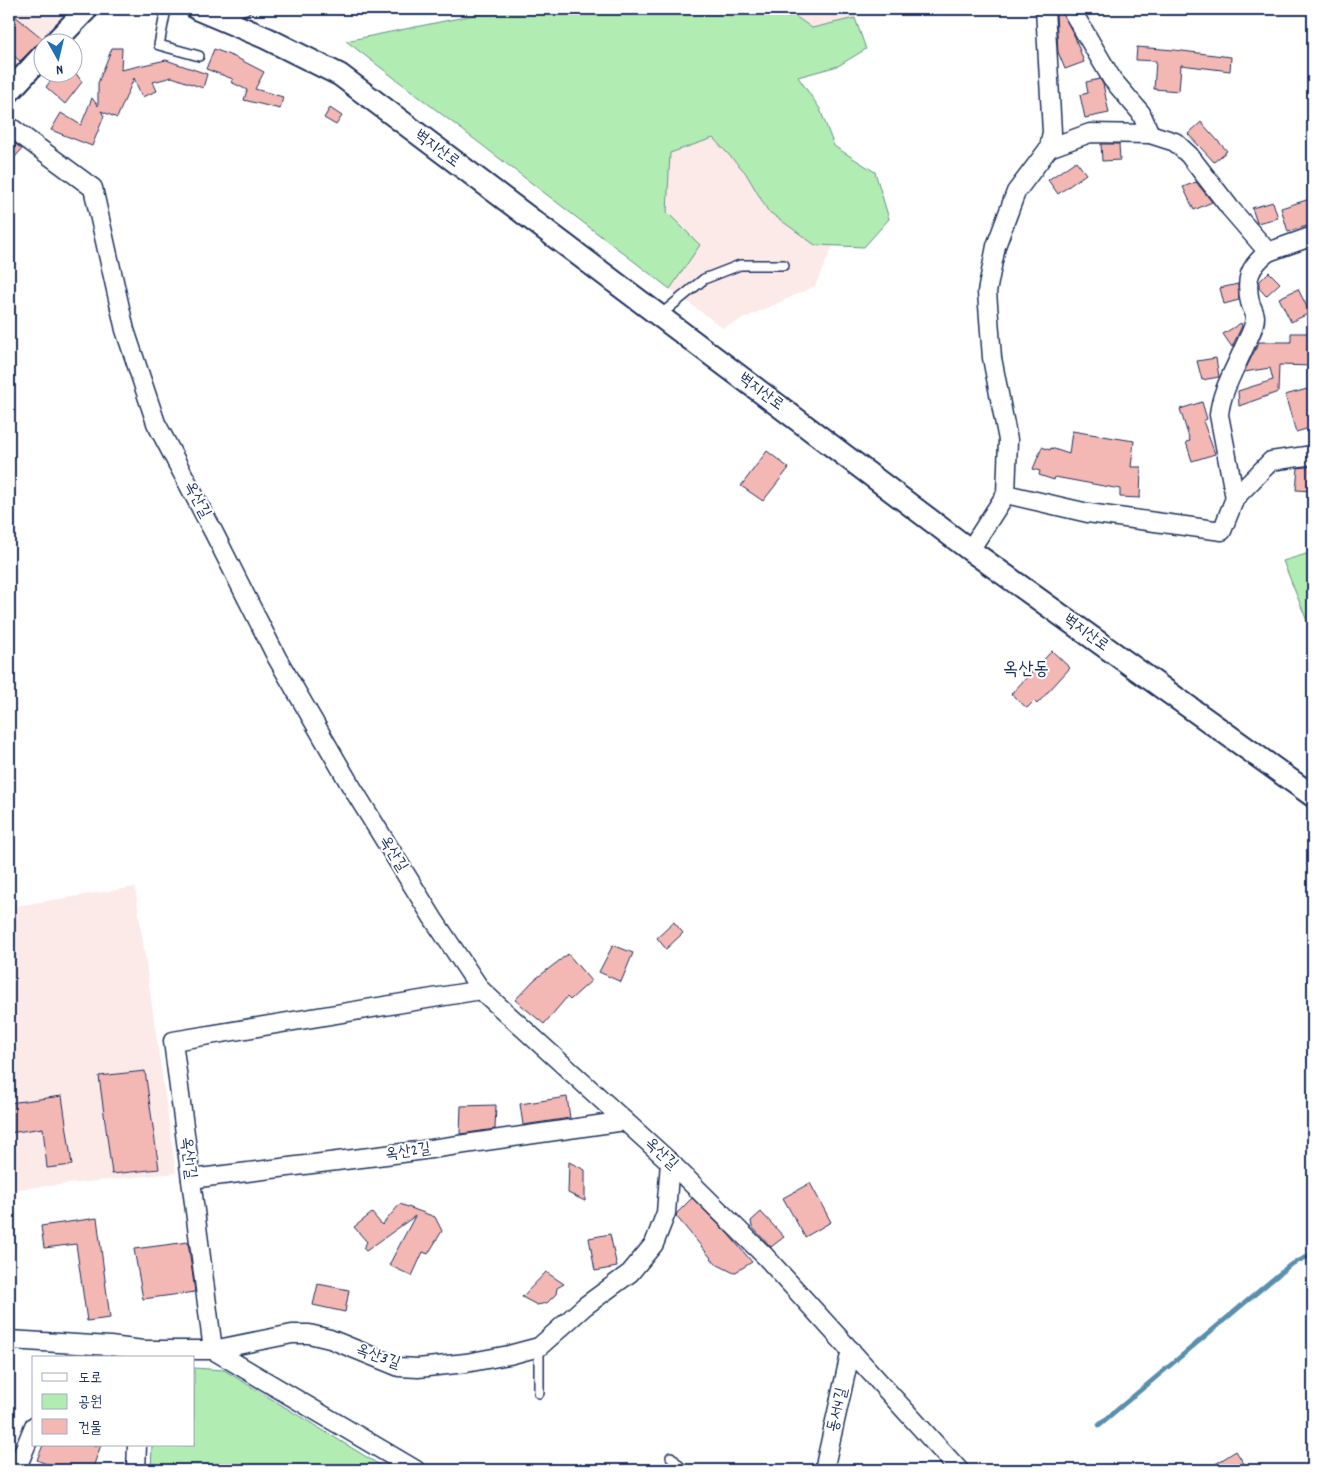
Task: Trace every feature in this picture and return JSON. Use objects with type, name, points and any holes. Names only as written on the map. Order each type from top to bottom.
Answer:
[{"type":"street","points":[[65,32],[87,9]]},
{"type":"street","name":"벽지산로","points":[[197,9],[266,38],[340,75],[970,550],[1313,796]]},
{"type":"street","points":[[970,550],[1006,494],[1008,440],[992,358],[987,292],[996,246],[1016,192],[1049,148],[1052,132],[1044,9]]},
{"type":"street","points":[[1072,9],[1112,79],[1141,113],[1150,134]]},
{"type":"street","points":[[9,92],[32,67]]},
{"type":"street","name":"옥산길","points":[[9,126],[93,188],[125,330],[156,424],[214,532],[277,658],[353,789],[434,920],[481,990],[670,1162],[765,1256],[959,1470]]},
{"type":"street","points":[[1049,148],[1090,132],[1150,134],[1175,142],[1190,155],[1230,208],[1268,252]]},
{"type":"street","points":[[1235,498],[1219,415],[1220,404],[1249,338],[1255,317],[1250,305],[1248,276],[1258,260],[1268,252],[1313,236]]},
{"type":"street","points":[[1006,494],[1088,513],[1222,531],[1235,498],[1271,461],[1313,455]]},
{"type":"street","name":"옥산1길","points":[[213,1350],[173,1042],[481,990]]},
{"type":"street","name":"옥산2길","points":[[191,1179],[410,1152],[625,1120]]},
{"type":"street","name":"옥산3길","points":[[9,1340],[64,1351],[110,1346],[143,1354],[213,1350],[292,1334],[309,1334],[330,1339],[399,1367],[418,1368],[466,1363],[539,1348],[586,1306],[630,1273],[654,1244],[666,1213],[670,1162]]},
{"type":"street","points":[[213,1350],[416,1470]]},
{"type":"street","name":"동서4길","points":[[824,1470],[851,1350]]},
{"type":"street","points":[[16,1470],[32,1431]]},
{"type":"street","points":[[136,1470],[137,1446]]},
{"type":"lane","points":[[166,9],[159,45],[199,56]]},
{"type":"lane","points":[[219,18],[246,9]]},
{"type":"lane","points":[[659,316],[704,279],[740,265],[784,264]]},
{"type":"lane","points":[[539,1348],[539,1393]]},
{"type":"lane","points":[[671,1458],[683,1470]]},
{"type":"shaded area","points":[[9,9],[70,9],[49,32],[32,32],[32,51],[9,77]]},
{"type":"shaded area","points":[[785,9],[872,9],[855,18],[812,28]]},
{"type":"shaded area","points":[[713,138],[745,172],[768,211],[815,245],[833,246],[815,286],[723,328],[670,289],[700,245],[667,212],[670,153]]},
{"type":"shaded area","points":[[135,887],[176,1173],[9,1190],[9,907]]},
{"type":"green space","points":[[504,9],[588,9],[591,13],[603,9],[785,9],[812,28],[855,18],[866,49],[838,66],[798,77],[820,109],[834,146],[875,172],[889,219],[864,247],[815,245],[768,211],[745,172],[713,138],[670,153],[667,212],[700,245],[670,289],[346,41]]},
{"type":"green space","points":[[1313,552],[1313,636],[1283,561]]},
{"type":"green space","points":[[195,1368],[224,1370],[388,1470],[151,1470],[152,1446],[195,1446]]},
{"type":"building","points":[[1061,10],[1075,37],[1084,62],[1065,69],[1058,52],[1056,12]]},
{"type":"building","points":[[9,11],[34,32],[32,32],[32,50],[20,61],[9,52]]},
{"type":"building","points":[[1137,47],[1231,57],[1230,71],[1181,65],[1179,91],[1154,89],[1156,61],[1136,60]]},
{"type":"building","points":[[112,48],[122,48],[121,70],[166,60],[207,74],[203,88],[172,77],[153,82],[157,91],[142,97],[134,78],[117,118],[101,111],[104,116],[92,146],[51,130],[61,113],[81,125],[92,98],[98,106],[98,83]]},
{"type":"building","points":[[214,49],[264,72],[255,89],[283,97],[280,109],[244,100],[247,90],[231,82],[233,79],[206,69]]},
{"type":"building","points":[[1100,79],[1103,84],[1109,113],[1085,118],[1080,95],[1088,93],[1086,82]]},
{"type":"building","points":[[50,82],[82,82],[65,104],[46,87]]},
{"type":"building","points":[[330,108],[342,116],[336,125],[324,118]]},
{"type":"building","points":[[1201,122],[1227,151],[1214,162],[1188,134]]},
{"type":"building","points":[[9,139],[22,149],[9,164]]},
{"type":"building","points":[[1101,144],[1119,144],[1120,160],[1102,161]]},
{"type":"building","points":[[1076,161],[1086,174],[1058,194],[1048,180]]},
{"type":"building","points":[[1196,182],[1212,202],[1194,210],[1183,187]]},
{"type":"building","points":[[1313,198],[1313,224],[1288,232],[1281,208]]},
{"type":"building","points":[[1273,202],[1278,218],[1257,223],[1252,208]]},
{"type":"building","points":[[1269,272],[1280,283],[1266,296],[1259,288],[1259,282]]},
{"type":"building","points":[[1238,284],[1239,300],[1224,304],[1220,288]]},
{"type":"building","points":[[1298,289],[1310,313],[1291,322],[1279,298]]},
{"type":"building","points":[[1241,323],[1242,326],[1232,347],[1223,334]]},
{"type":"building","points":[[1291,333],[1313,333],[1313,366],[1279,365],[1278,392],[1239,406],[1238,391],[1273,380],[1270,368],[1244,372],[1259,342],[1291,342]]},
{"type":"building","points":[[1216,358],[1219,377],[1202,380],[1197,361]]},
{"type":"building","points":[[1311,388],[1313,396],[1313,427],[1296,432],[1285,395]]},
{"type":"building","points":[[1202,402],[1207,419],[1203,421],[1215,454],[1192,461],[1186,442],[1190,441],[1180,409]]},
{"type":"building","points":[[1072,431],[1134,441],[1131,467],[1141,467],[1140,498],[1120,497],[1120,489],[1055,477],[1054,480],[1039,475],[1040,471],[1033,469],[1042,447],[1069,454]]},
{"type":"building","points":[[767,451],[789,468],[763,501],[741,486]]},
{"type":"building","points":[[1313,466],[1313,491],[1296,490],[1298,468]]},
{"type":"building","points":[[1052,651],[1070,668],[1037,704],[1034,701],[1027,708],[1011,694]]},
{"type":"building","points":[[674,922],[683,933],[666,949],[657,938]]},
{"type":"building","points":[[613,945],[633,953],[621,982],[599,972]]},
{"type":"building","points":[[568,954],[591,981],[570,1000],[567,997],[544,1024],[515,1000],[534,980]]},
{"type":"building","points":[[145,1071],[159,1169],[112,1174],[99,1076]]},
{"type":"building","points":[[62,1096],[72,1165],[47,1168],[43,1128],[9,1133],[9,1103]]},
{"type":"building","points":[[567,1097],[570,1118],[523,1125],[520,1104]]},
{"type":"building","points":[[496,1105],[495,1129],[460,1134],[461,1106]]},
{"type":"building","points":[[569,1162],[585,1170],[585,1201],[568,1193]]},
{"type":"building","points":[[810,1183],[831,1222],[805,1237],[783,1198]]},
{"type":"building","points":[[692,1198],[729,1235],[752,1262],[734,1273],[716,1264],[676,1216]]},
{"type":"building","points":[[400,1204],[435,1217],[442,1231],[428,1254],[423,1252],[412,1276],[389,1265],[415,1216],[366,1251],[363,1248],[367,1242],[354,1227],[372,1213],[382,1225]]},
{"type":"building","points":[[761,1212],[784,1237],[771,1247],[752,1227],[751,1221]]},
{"type":"building","points":[[97,1218],[110,1318],[87,1321],[76,1244],[44,1248],[41,1226]]},
{"type":"building","points":[[610,1234],[617,1267],[595,1271],[589,1238]]},
{"type":"building","points":[[188,1242],[195,1292],[143,1299],[134,1249]]},
{"type":"building","points":[[546,1272],[564,1284],[557,1288],[556,1294],[547,1303],[537,1305],[522,1297]]},
{"type":"building","points":[[318,1284],[349,1290],[345,1312],[313,1305]]},
{"type":"building","points":[[43,1446],[101,1446],[92,1470],[60,1470],[37,1460]]},
{"type":"building","points":[[1236,1451],[1248,1470],[1206,1470]]},
{"type":"waterway","points":[[1099,1425],[1290,1265],[1313,1254]]},
{"type":"district","name":"옥산동","points":[[1026,670]]}]
